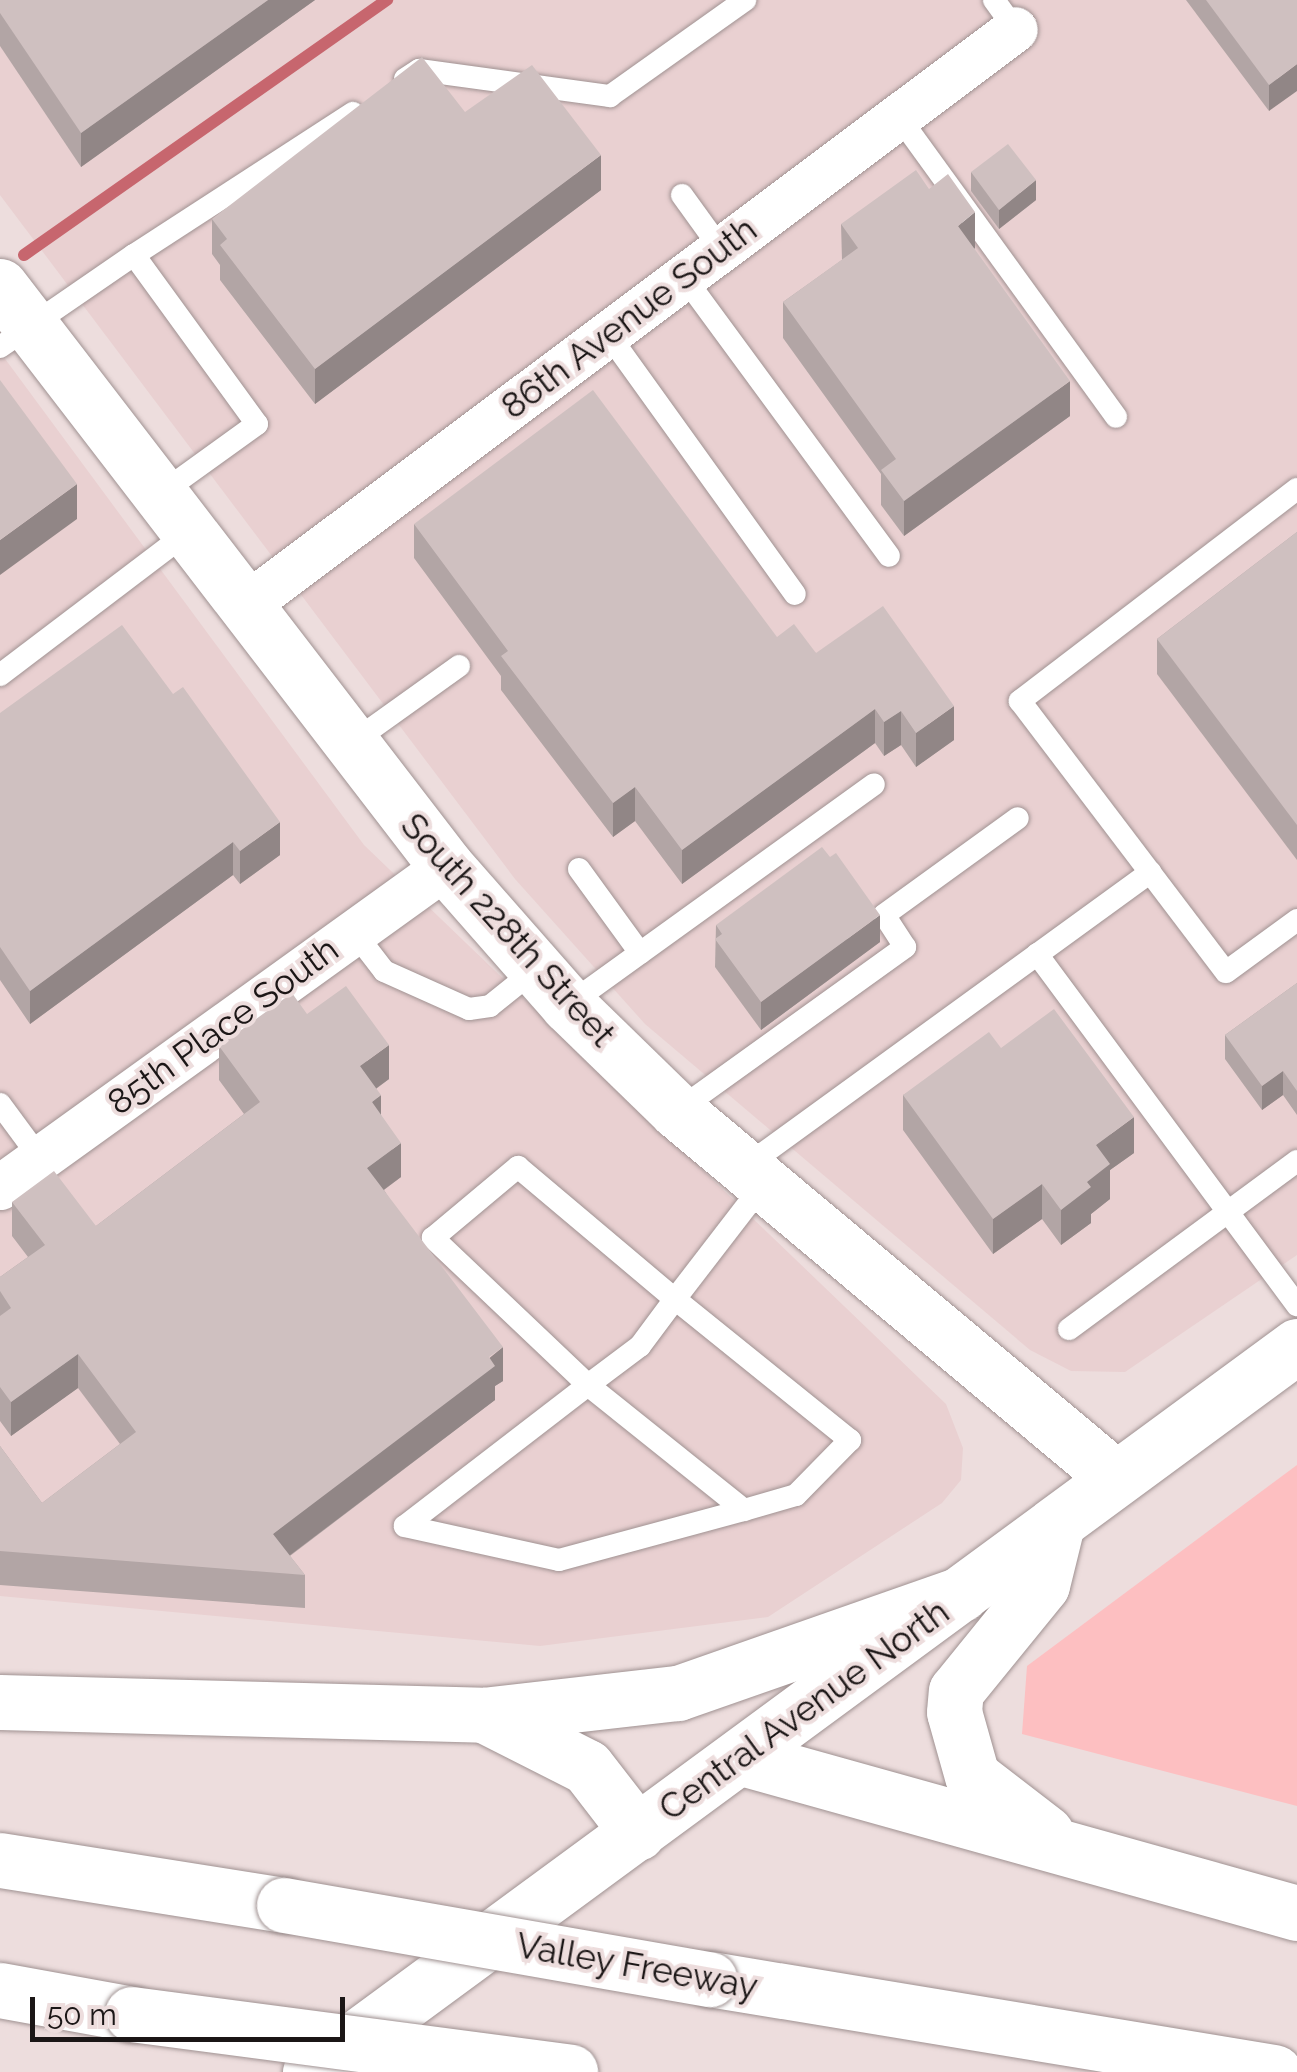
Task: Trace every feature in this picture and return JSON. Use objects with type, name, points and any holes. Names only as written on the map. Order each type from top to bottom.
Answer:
[{"type":"main road","name":"South 228th Street","points":[[10,321],[173,514],[446,866],[552,987],[678,1111],[1116,1478]]},
{"type":"main road","name":"Central Avenue North","points":[[310,2072],[742,1758],[1297,1346]]},
{"type":"main road","points":[[1057,1524],[1042,1585],[956,1691],[954,1719],[972,1776],[1003,1806],[1082,1856]]},
{"type":"main road","points":[[0,1702],[484,1716],[678,1693],[962,1594]]},
{"type":"main road","points":[[484,1716],[587,1767],[638,1833]]},
{"type":"main road","points":[[742,1758],[1297,1913]]},
{"type":"main road","name":"Valley Freeway","points":[[0,1860],[1274,2072]]},
{"type":"main road","points":[[0,1990],[132,2014],[570,2072]]},
{"type":"street","name":"86th Avenue South","points":[[243,607],[899,117],[1005,14]]},
{"type":"street","name":"85th Place South","points":[[0,1186],[446,866]]},
{"type":"lane","points":[[10,321],[134,255],[419,70],[610,96],[745,0]]},
{"type":"lane","points":[[899,117],[1116,417]]},
{"type":"lane","points":[[682,195],[721,249]]},
{"type":"lane","points":[[0,674],[173,514],[257,424],[134,255]]},
{"type":"lane","points":[[684,277],[888,556]]},
{"type":"lane","points":[[608,334],[794,594]]},
{"type":"lane","points":[[1297,489],[1020,701],[1226,972],[1297,920]]},
{"type":"lane","points":[[350,744],[459,666]]},
{"type":"lane","points":[[354,932],[384,971],[469,1009],[490,1006],[640,953],[874,784]]},
{"type":"lane","points":[[678,1111],[905,947],[884,915],[1018,818]]},
{"type":"lane","points":[[579,869],[640,953]]},
{"type":"lane","points":[[744,1510],[588,1386],[433,1238],[518,1168],[675,1299],[850,1440],[796,1496],[559,1560],[405,1526],[588,1386],[640,1346],[675,1299],[756,1174],[1037,954],[1150,872]]},
{"type":"lane","points":[[1037,954],[1297,1305]]},
{"type":"lane","points":[[0,1104],[40,1158]]},
{"type":"lane","points":[[1070,1329],[1297,1161]]},
{"type":"shaded area","points":[[0,0],[1297,0],[1297,1255],[1125,1372],[1071,1371],[1030,1350],[645,1024],[515,879],[0,195]]},
{"type":"shaded area","points":[[0,352],[364,845],[946,1404],[963,1448],[961,1480],[942,1503],[768,1617],[540,1646],[0,1596]]},
{"type":"shaded area","points":[[1297,1465],[1297,1806],[1022,1734],[1027,1666]]},
{"type":"building","points":[[0,0],[268,0],[81,133],[0,13]]},
{"type":"building","points":[[1206,0],[1297,0],[1297,64],[1269,85]]},
{"type":"building","points":[[422,57],[465,112],[532,65],[601,155],[315,369],[220,245],[227,239],[212,219]]},
{"type":"building","points":[[1008,144],[1036,180],[999,210],[971,172]]},
{"type":"building","points":[[916,170],[929,189],[948,174],[975,212],[958,226],[1070,381],[904,501],[881,470],[896,459],[783,302],[858,248],[841,224]]},
{"type":"building","points":[[0,380],[77,484],[0,540]]},
{"type":"building","points":[[593,390],[777,637],[794,624],[816,653],[883,606],[954,706],[916,733],[901,711],[884,722],[875,709],[682,850],[635,787],[613,803],[501,656],[508,651],[414,524]]},
{"type":"building","points":[[1297,532],[1297,825],[1157,639]]},
{"type":"building","points":[[122,625],[173,694],[183,687],[280,822],[240,851],[233,842],[30,991],[0,947],[0,713]]},
{"type":"building","points":[[822,847],[830,857],[836,853],[880,915],[761,1002],[715,939],[722,934],[716,925]]},
{"type":"building","points":[[1297,983],[1297,1091],[1283,1071],[1262,1086],[1225,1035]]},
{"type":"building","points":[[346,986],[389,1045],[360,1066],[381,1095],[372,1102],[401,1143],[367,1168],[503,1347],[489,1357],[495,1366],[273,1534],[305,1575],[0,1551],[0,1446],[42,1503],[136,1432],[78,1354],[11,1402],[0,1387],[0,1316],[11,1308],[0,1291],[0,1277],[45,1245],[12,1202],[54,1171],[96,1226],[260,1102],[219,1046],[292,993],[307,1014]]},
{"type":"building","points":[[1054,1009],[1134,1117],[1096,1145],[1110,1164],[1087,1182],[1091,1187],[1061,1210],[1042,1184],[993,1219],[903,1095],[989,1032],[1001,1048]]},
{"type":"waterway","points":[[24,255],[387,0]]}]
